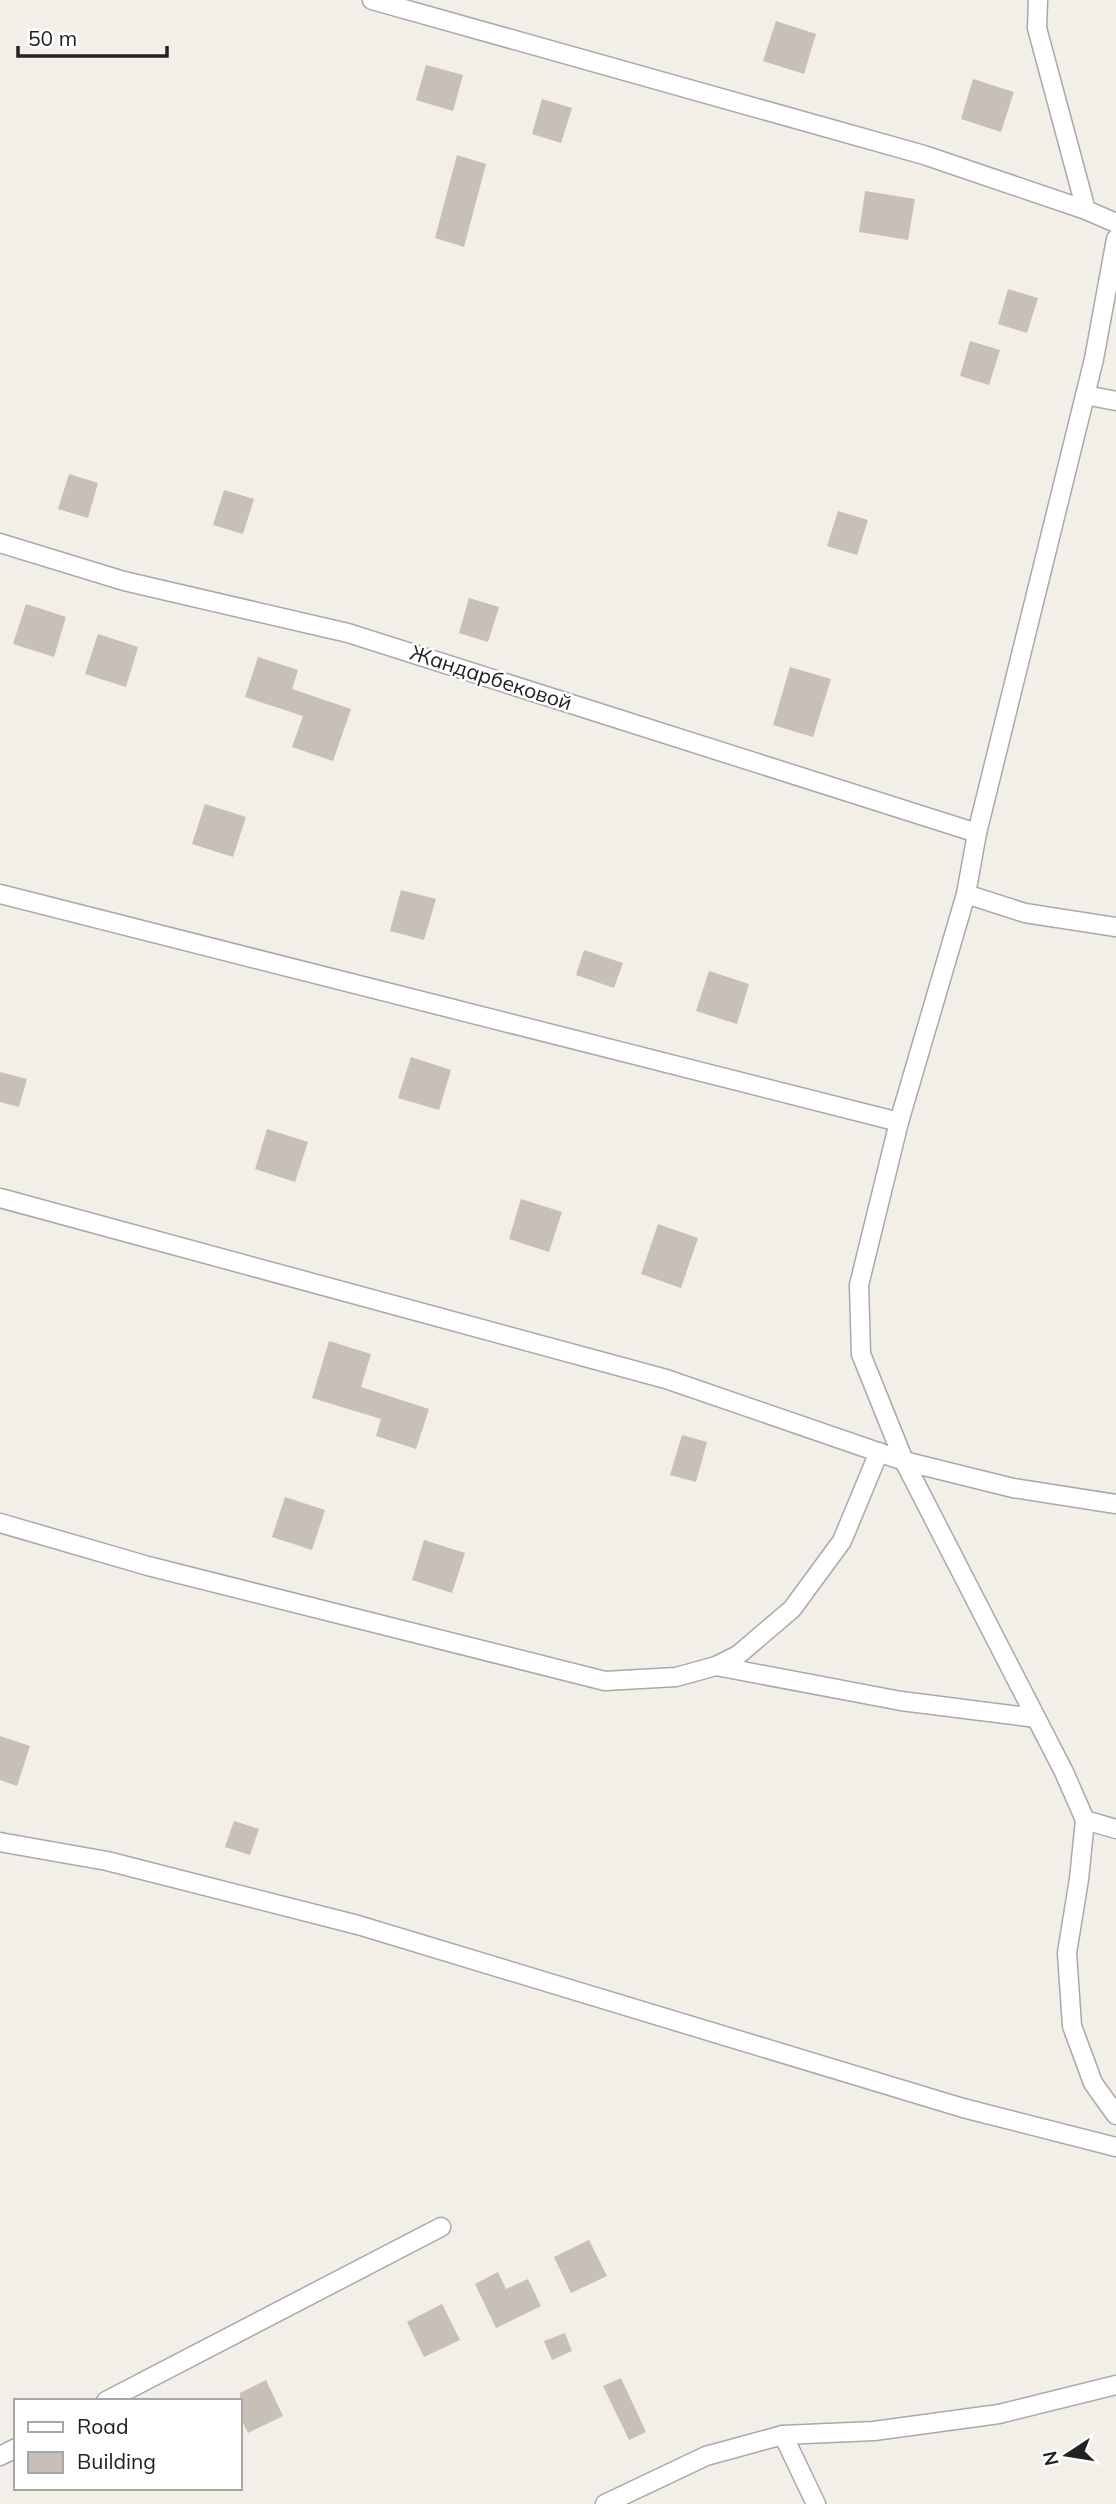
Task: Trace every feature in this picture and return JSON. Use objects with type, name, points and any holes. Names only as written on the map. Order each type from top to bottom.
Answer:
[{"type":"street","points":[[372,0],[924,155],[1086,210],[1116,223]]},
{"type":"street","points":[[1038,0],[1037,28],[1086,210]]},
{"type":"street","points":[[1116,239],[1094,359],[977,833],[966,894],[900,1122],[859,1285],[862,1354],[904,1461],[1036,1718],[1085,1820],[1067,1953],[1072,2026],[1093,2083],[1116,2115]]},
{"type":"street","points":[[1084,396],[1116,401]]},
{"type":"street","name":"Жандарбековой","points":[[0,543],[124,580],[348,633],[977,833]]},
{"type":"street","points":[[0,894],[900,1122]]},
{"type":"street","points":[[966,894],[1025,913],[1116,927]]},
{"type":"street","points":[[0,1198],[666,1379],[904,1461],[1013,1488],[1116,1504]]},
{"type":"street","points":[[0,1523],[161,1570],[605,1681],[676,1677],[716,1666],[738,1655],[792,1609],[842,1541],[879,1452]]},
{"type":"street","points":[[716,1666],[901,1701],[1036,1718]]},
{"type":"street","points":[[1085,1820],[1116,1829]]},
{"type":"street","points":[[0,1842],[107,1861],[358,1925],[962,2108],[1116,2147]]},
{"type":"street","points":[[110,2399],[441,2227]]},
{"type":"street","points":[[605,2504],[706,2456],[783,2435],[874,2431],[999,2414],[1116,2385]]},
{"type":"street","points":[[783,2435],[816,2504]]},
{"type":"building","points":[[776,21],[816,34],[804,74],[763,61]]},
{"type":"building","points":[[426,65],[463,75],[453,111],[416,100]]},
{"type":"building","points":[[973,79],[1014,92],[1001,132],[961,119]]},
{"type":"building","points":[[542,99],[572,108],[561,143],[532,134]]},
{"type":"building","points":[[457,155],[486,164],[464,247],[435,238]]},
{"type":"building","points":[[865,191],[915,199],[908,240],[859,232]]},
{"type":"building","points":[[1008,289],[1038,298],[1027,333],[998,324]]},
{"type":"building","points":[[970,341],[1000,350],[989,385],[960,376]]},
{"type":"building","points":[[69,474],[98,483],[88,518],[58,509]]},
{"type":"building","points":[[224,490],[254,499],[243,534],[213,525]]},
{"type":"building","points":[[838,511],[868,520],[857,555],[827,546]]},
{"type":"building","points":[[469,598],[499,607],[488,642],[459,633]]},
{"type":"building","points":[[26,604],[66,617],[54,657],[13,644]]},
{"type":"building","points":[[98,634],[138,647],[126,687],[85,674]]},
{"type":"building","points":[[258,657],[298,670],[292,689],[351,709],[333,761],[292,747],[303,716],[245,697]]},
{"type":"building","points":[[790,667],[831,679],[813,737],[773,725]]},
{"type":"building","points":[[205,804],[246,817],[233,857],[192,844]]},
{"type":"building","points":[[401,890],[436,899],[424,940],[390,931]]},
{"type":"building","points":[[584,950],[623,963],[614,988],[576,975]]},
{"type":"building","points":[[709,971],[749,984],[737,1024],[696,1011]]},
{"type":"building","points":[[411,1057],[451,1070],[439,1110],[398,1098]]},
{"type":"building","points":[[0,1072],[27,1079],[19,1107],[0,1102]]},
{"type":"building","points":[[267,1129],[308,1142],[295,1182],[255,1169]]},
{"type":"building","points":[[521,1199],[562,1212],[549,1252],[509,1239]]},
{"type":"building","points":[[658,1224],[698,1238],[681,1288],[641,1274]]},
{"type":"building","points":[[329,1341],[371,1354],[361,1387],[429,1409],[416,1449],[376,1436],[381,1419],[312,1398]]},
{"type":"building","points":[[682,1435],[707,1442],[696,1482],[670,1475]]},
{"type":"building","points":[[285,1497],[325,1510],[312,1550],[272,1537]]},
{"type":"building","points":[[424,1540],[465,1553],[452,1593],[412,1580]]},
{"type":"building","points":[[0,1736],[30,1746],[17,1786],[0,1780]]},
{"type":"building","points":[[234,1821],[259,1829],[250,1855],[225,1847]]},
{"type":"building","points":[[589,2240],[607,2276],[571,2293],[554,2257]]},
{"type":"building","points":[[498,2272],[506,2289],[528,2279],[541,2306],[496,2328],[475,2284]]},
{"type":"building","points":[[442,2304],[460,2340],[424,2357],[407,2322]]},
{"type":"building","points":[[565,2333],[572,2351],[552,2360],[544,2341]]},
{"type":"building","points":[[621,2378],[646,2432],[629,2440],[603,2386]]},
{"type":"building","points":[[266,2380],[283,2416],[248,2433],[242,2421],[240,2393]]}]
